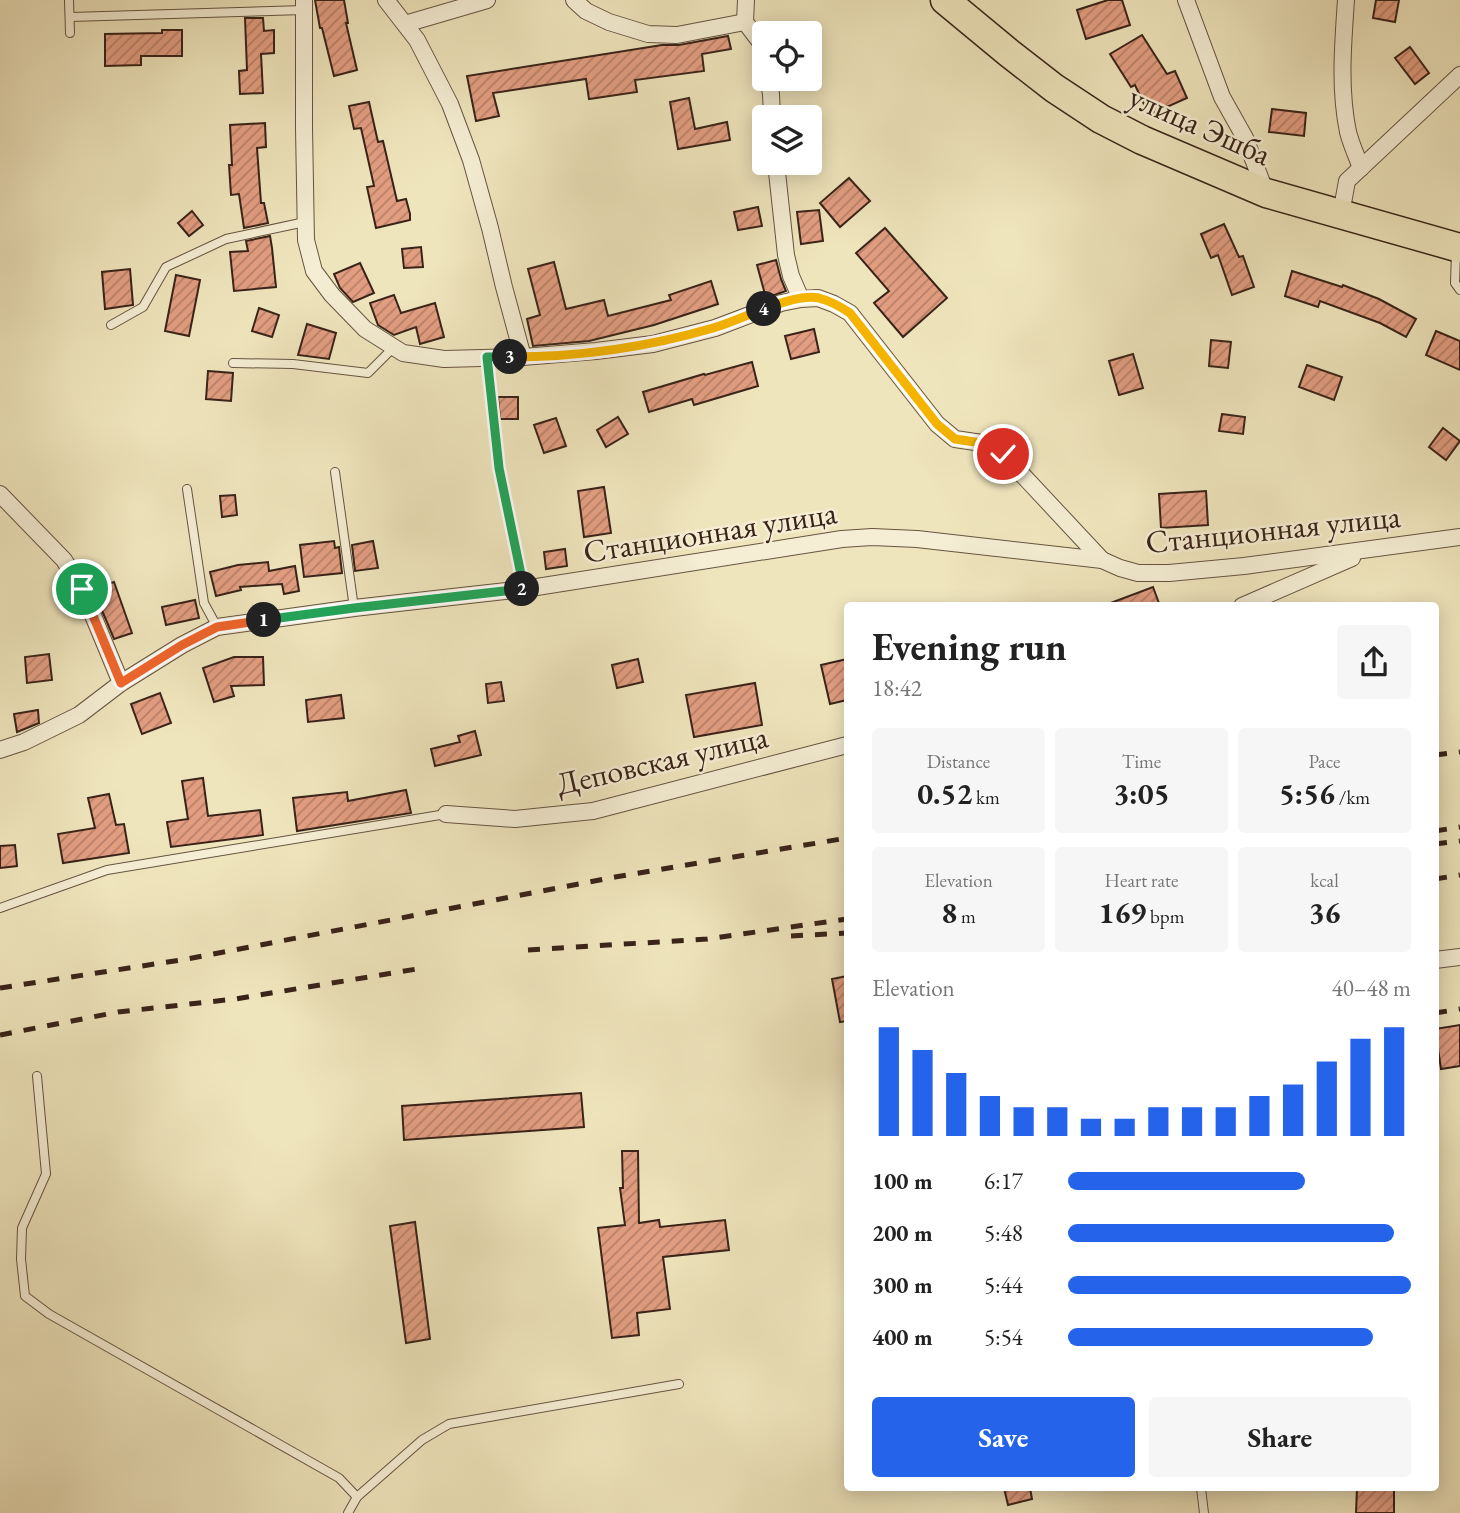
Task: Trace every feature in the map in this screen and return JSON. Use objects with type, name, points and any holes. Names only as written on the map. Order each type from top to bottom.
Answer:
[{"type":"highway","name":"улица Эшба","points":[[945,0],[1045,81],[1101,119],[1142,140],[1266,193],[1458,248]]},
{"type":"street","points":[[386,0],[417,40],[450,104],[471,160],[523,357]]},
{"type":"street","points":[[405,24],[487,0]]},
{"type":"street","points":[[574,0],[586,11],[609,22],[648,34],[677,34],[745,22]]},
{"type":"street","points":[[746,0],[745,22],[752,31]]},
{"type":"street","points":[[1186,0],[1222,97],[1245,138],[1266,193]]},
{"type":"street","points":[[1346,0],[1342,96],[1349,135],[1361,169]]},
{"type":"street","points":[[304,5],[306,240],[314,271],[332,295],[365,328],[403,352],[444,359],[523,357],[653,344],[715,328],[780,303],[818,298],[850,313],[937,424],[955,439],[982,443],[1003,454],[1102,560]]},
{"type":"street","points":[[1341,214],[1347,181],[1460,75]]},
{"type":"street","points":[[777,175],[790,276],[801,299]]},
{"type":"street","points":[[0,494],[64,560],[82,589],[121,683]]},
{"type":"street","name":"Станционная улица","points":[[0,750],[24,742],[79,715],[121,683],[217,627],[524,589],[828,541],[862,538],[917,540],[1102,560],[1138,573],[1169,573],[1244,566],[1460,537]]},
{"type":"street","points":[[1251,602],[1371,549]]},
{"type":"street","name":"Деповская улица","points":[[446,814],[516,819],[593,811],[844,746]]},
{"type":"street","points":[[1439,960],[1460,957]]},
{"type":"lane","points":[[69,0],[70,33]]},
{"type":"lane","points":[[70,17],[304,5]]},
{"type":"lane","points":[[111,325],[143,307],[166,267],[226,239],[305,222]]},
{"type":"lane","points":[[1458,248],[1455,282],[1460,290]]},
{"type":"lane","points":[[233,363],[293,364],[369,373],[394,347]]},
{"type":"lane","points":[[487,357],[499,468],[524,589]]},
{"type":"lane","points":[[335,472],[354,608]]},
{"type":"lane","points":[[187,489],[204,603],[217,627]]},
{"type":"lane","points":[[0,908],[107,870],[446,814]]},
{"type":"lane","points":[[37,1076],[46,1174],[22,1228],[21,1259],[26,1296],[50,1314],[339,1478],[357,1497]]},
{"type":"lane","points":[[348,1513],[357,1497],[422,1440],[449,1424],[679,1384]]},
{"type":"lane","points":[[1201,1491],[1204,1513]]},
{"type":"building","points":[[315,0],[344,0],[346,23],[357,70],[334,76]]},
{"type":"building","points":[[1108,0],[1122,0],[1130,25],[1086,39],[1077,10]]},
{"type":"building","points":[[1376,0],[1399,0],[1395,22],[1373,18]]},
{"type":"building","points":[[245,18],[263,18],[264,31],[274,30],[274,53],[261,54],[263,93],[240,94],[239,71],[247,70]]},
{"type":"building","points":[[162,30],[182,30],[182,56],[141,56],[141,65],[105,66],[105,34],[162,33]]},
{"type":"building","points":[[1142,35],[1167,74],[1175,71],[1187,98],[1149,115],[1135,85],[1131,87],[1110,54]]},
{"type":"building","points":[[728,36],[731,49],[702,54],[704,71],[635,80],[637,92],[589,99],[586,79],[493,93],[499,116],[476,121],[467,76]]},
{"type":"building","points":[[1410,47],[1429,73],[1415,84],[1395,58]]},
{"type":"building","points":[[689,98],[695,129],[727,122],[730,140],[678,149],[670,102]]},
{"type":"building","points":[[369,102],[378,142],[383,141],[397,201],[406,199],[410,214],[410,220],[376,228],[367,187],[374,186],[361,128],[354,129],[349,106]]},
{"type":"building","points":[[1272,109],[1306,113],[1304,136],[1269,132]]},
{"type":"building","points":[[265,123],[266,147],[257,148],[261,203],[264,203],[268,223],[244,228],[239,194],[231,195],[230,125]]},
{"type":"building","points":[[849,178],[870,201],[840,227],[820,203]]},
{"type":"building","points":[[758,207],[762,226],[738,230],[734,212]]},
{"type":"building","points":[[819,210],[823,241],[801,244],[797,212]]},
{"type":"building","points":[[192,211],[203,225],[189,236],[178,223]]},
{"type":"building","points":[[1224,224],[1239,257],[1243,256],[1254,287],[1232,295],[1218,255],[1211,258],[1201,234]]},
{"type":"building","points":[[885,228],[947,298],[903,337],[874,303],[889,291],[856,253]]},
{"type":"building","points":[[270,236],[276,287],[234,291],[230,252],[248,251],[246,241]]},
{"type":"building","points":[[421,247],[423,267],[404,268],[402,249]]},
{"type":"building","points":[[776,260],[786,291],[766,298],[757,265]]},
{"type":"building","points":[[554,262],[566,309],[604,300],[608,316],[671,300],[669,295],[711,281],[718,304],[654,325],[589,341],[533,346],[527,319],[540,315],[528,269]]},
{"type":"building","points":[[360,263],[374,293],[353,302],[340,288],[334,274]]},
{"type":"building","points":[[130,269],[133,305],[105,309],[102,272]]},
{"type":"building","points":[[1292,271],[1342,287],[1343,285],[1379,299],[1416,319],[1406,337],[1380,323],[1320,301],[1318,307],[1285,296]]},
{"type":"building","points":[[176,275],[200,280],[189,336],[165,331]]},
{"type":"building","points":[[394,295],[401,313],[435,303],[444,337],[420,344],[416,327],[394,335],[378,325],[370,303]]},
{"type":"building","points":[[259,308],[279,315],[272,337],[252,331]]},
{"type":"building","points":[[307,324],[336,333],[329,359],[298,355]]},
{"type":"building","points":[[814,329],[819,352],[791,359],[785,336]]},
{"type":"building","points":[[1436,331],[1460,341],[1460,370],[1426,355]]},
{"type":"building","points":[[1211,340],[1231,342],[1228,368],[1209,366]]},
{"type":"building","points":[[1133,354],[1143,388],[1119,395],[1109,361]]},
{"type":"building","points":[[752,362],[758,386],[694,405],[692,399],[649,412],[643,392]]},
{"type":"building","points":[[1307,365],[1342,377],[1334,400],[1299,387]]},
{"type":"building","points":[[208,371],[233,373],[231,401],[206,399]]},
{"type":"building","points":[[498,397],[518,397],[518,419],[500,419]]},
{"type":"building","points":[[1222,414],[1245,417],[1243,434],[1219,431]]},
{"type":"building","points":[[618,417],[628,434],[606,447],[597,430]]},
{"type":"building","points":[[556,418],[566,446],[544,453],[534,425]]},
{"type":"building","points":[[1443,428],[1460,441],[1446,460],[1429,447]]},
{"type":"building","points":[[604,487],[611,533],[584,537],[578,491]]},
{"type":"building","points":[[1206,491],[1208,525],[1161,528],[1159,494]]},
{"type":"building","points":[[235,495],[237,515],[222,517],[220,496]]},
{"type":"building","points":[[334,541],[335,548],[339,547],[342,573],[304,577],[300,545]]},
{"type":"building","points":[[373,541],[378,568],[355,571],[352,545]]},
{"type":"building","points":[[565,549],[567,566],[546,569],[544,552]]},
{"type":"building","points":[[268,562],[269,571],[295,566],[299,591],[284,594],[282,584],[240,587],[241,590],[216,596],[210,572],[238,565]]},
{"type":"building","points":[[114,582],[132,633],[114,639],[93,589]]},
{"type":"building","points":[[1153,587],[1159,602],[1113,602]]},
{"type":"building","points":[[195,600],[199,618],[166,625],[162,607]]},
{"type":"building","points":[[49,654],[52,680],[27,683],[25,657]]},
{"type":"building","points":[[234,657],[263,657],[264,685],[231,686],[234,696],[214,702],[203,668]]},
{"type":"building","points":[[638,659],[643,682],[617,688],[612,665]]},
{"type":"building","points":[[844,660],[844,701],[830,704],[821,665]]},
{"type":"building","points":[[501,682],[504,701],[488,703],[486,684]]},
{"type":"building","points":[[755,683],[762,725],[694,737],[686,695]]},
{"type":"building","points":[[160,693],[171,723],[142,734],[131,704]]},
{"type":"building","points":[[341,695],[344,718],[308,722],[306,700]]},
{"type":"building","points":[[38,710],[39,723],[17,732],[14,714]]},
{"type":"building","points":[[475,731],[481,755],[435,766],[431,749],[460,742],[458,736]]},
{"type":"building","points":[[203,778],[208,816],[260,810],[263,835],[171,847],[167,822],[188,819],[182,781]]},
{"type":"building","points":[[406,790],[411,813],[297,831],[293,798],[347,792],[348,801]]},
{"type":"building","points":[[109,794],[116,825],[124,824],[129,853],[63,863],[58,834],[95,828],[88,798]]},
{"type":"building","points":[[15,845],[17,866],[0,868],[0,846]]},
{"type":"building","points":[[844,977],[844,1021],[840,1022],[832,979]]},
{"type":"building","points":[[1460,1025],[1460,1066],[1441,1069],[1439,1028]]},
{"type":"building","points":[[581,1093],[584,1127],[404,1140],[402,1106]]},
{"type":"building","points":[[622,1151],[638,1151],[639,1223],[659,1220],[660,1227],[725,1220],[729,1250],[663,1257],[670,1309],[637,1313],[639,1335],[612,1338],[598,1228],[625,1225],[620,1188],[623,1188]]},
{"type":"building","points":[[415,1222],[430,1339],[406,1343],[390,1226]]},
{"type":"building","points":[[1005,1491],[1031,1491],[1032,1499],[1008,1505]]},
{"type":"building","points":[[1357,1491],[1394,1491],[1394,1513],[1356,1513]]},
{"type":"railway","points":[[1439,755],[1460,752]]},
{"type":"railway","points":[[1439,830],[1460,827]]},
{"type":"railway","points":[[0,988],[187,959],[615,877],[844,839]]},
{"type":"railway","points":[[1439,844],[1460,841]]},
{"type":"railway","points":[[1439,878],[1460,875]]},
{"type":"railway","points":[[528,950],[707,939],[844,919]]},
{"type":"railway","points":[[791,936],[844,933]]},
{"type":"railway","points":[[0,1035],[118,1012],[235,999],[417,969]]},
{"type":"railway","points":[[1439,1012],[1460,1009]]},
{"type":"route","points":[[82,589],[121,683],[217,627],[279,617],[524,589],[499,468],[487,357],[523,357],[653,344],[715,328],[780,303],[801,299],[818,298],[850,313],[937,424],[955,439],[982,443],[1003,454]]}]
